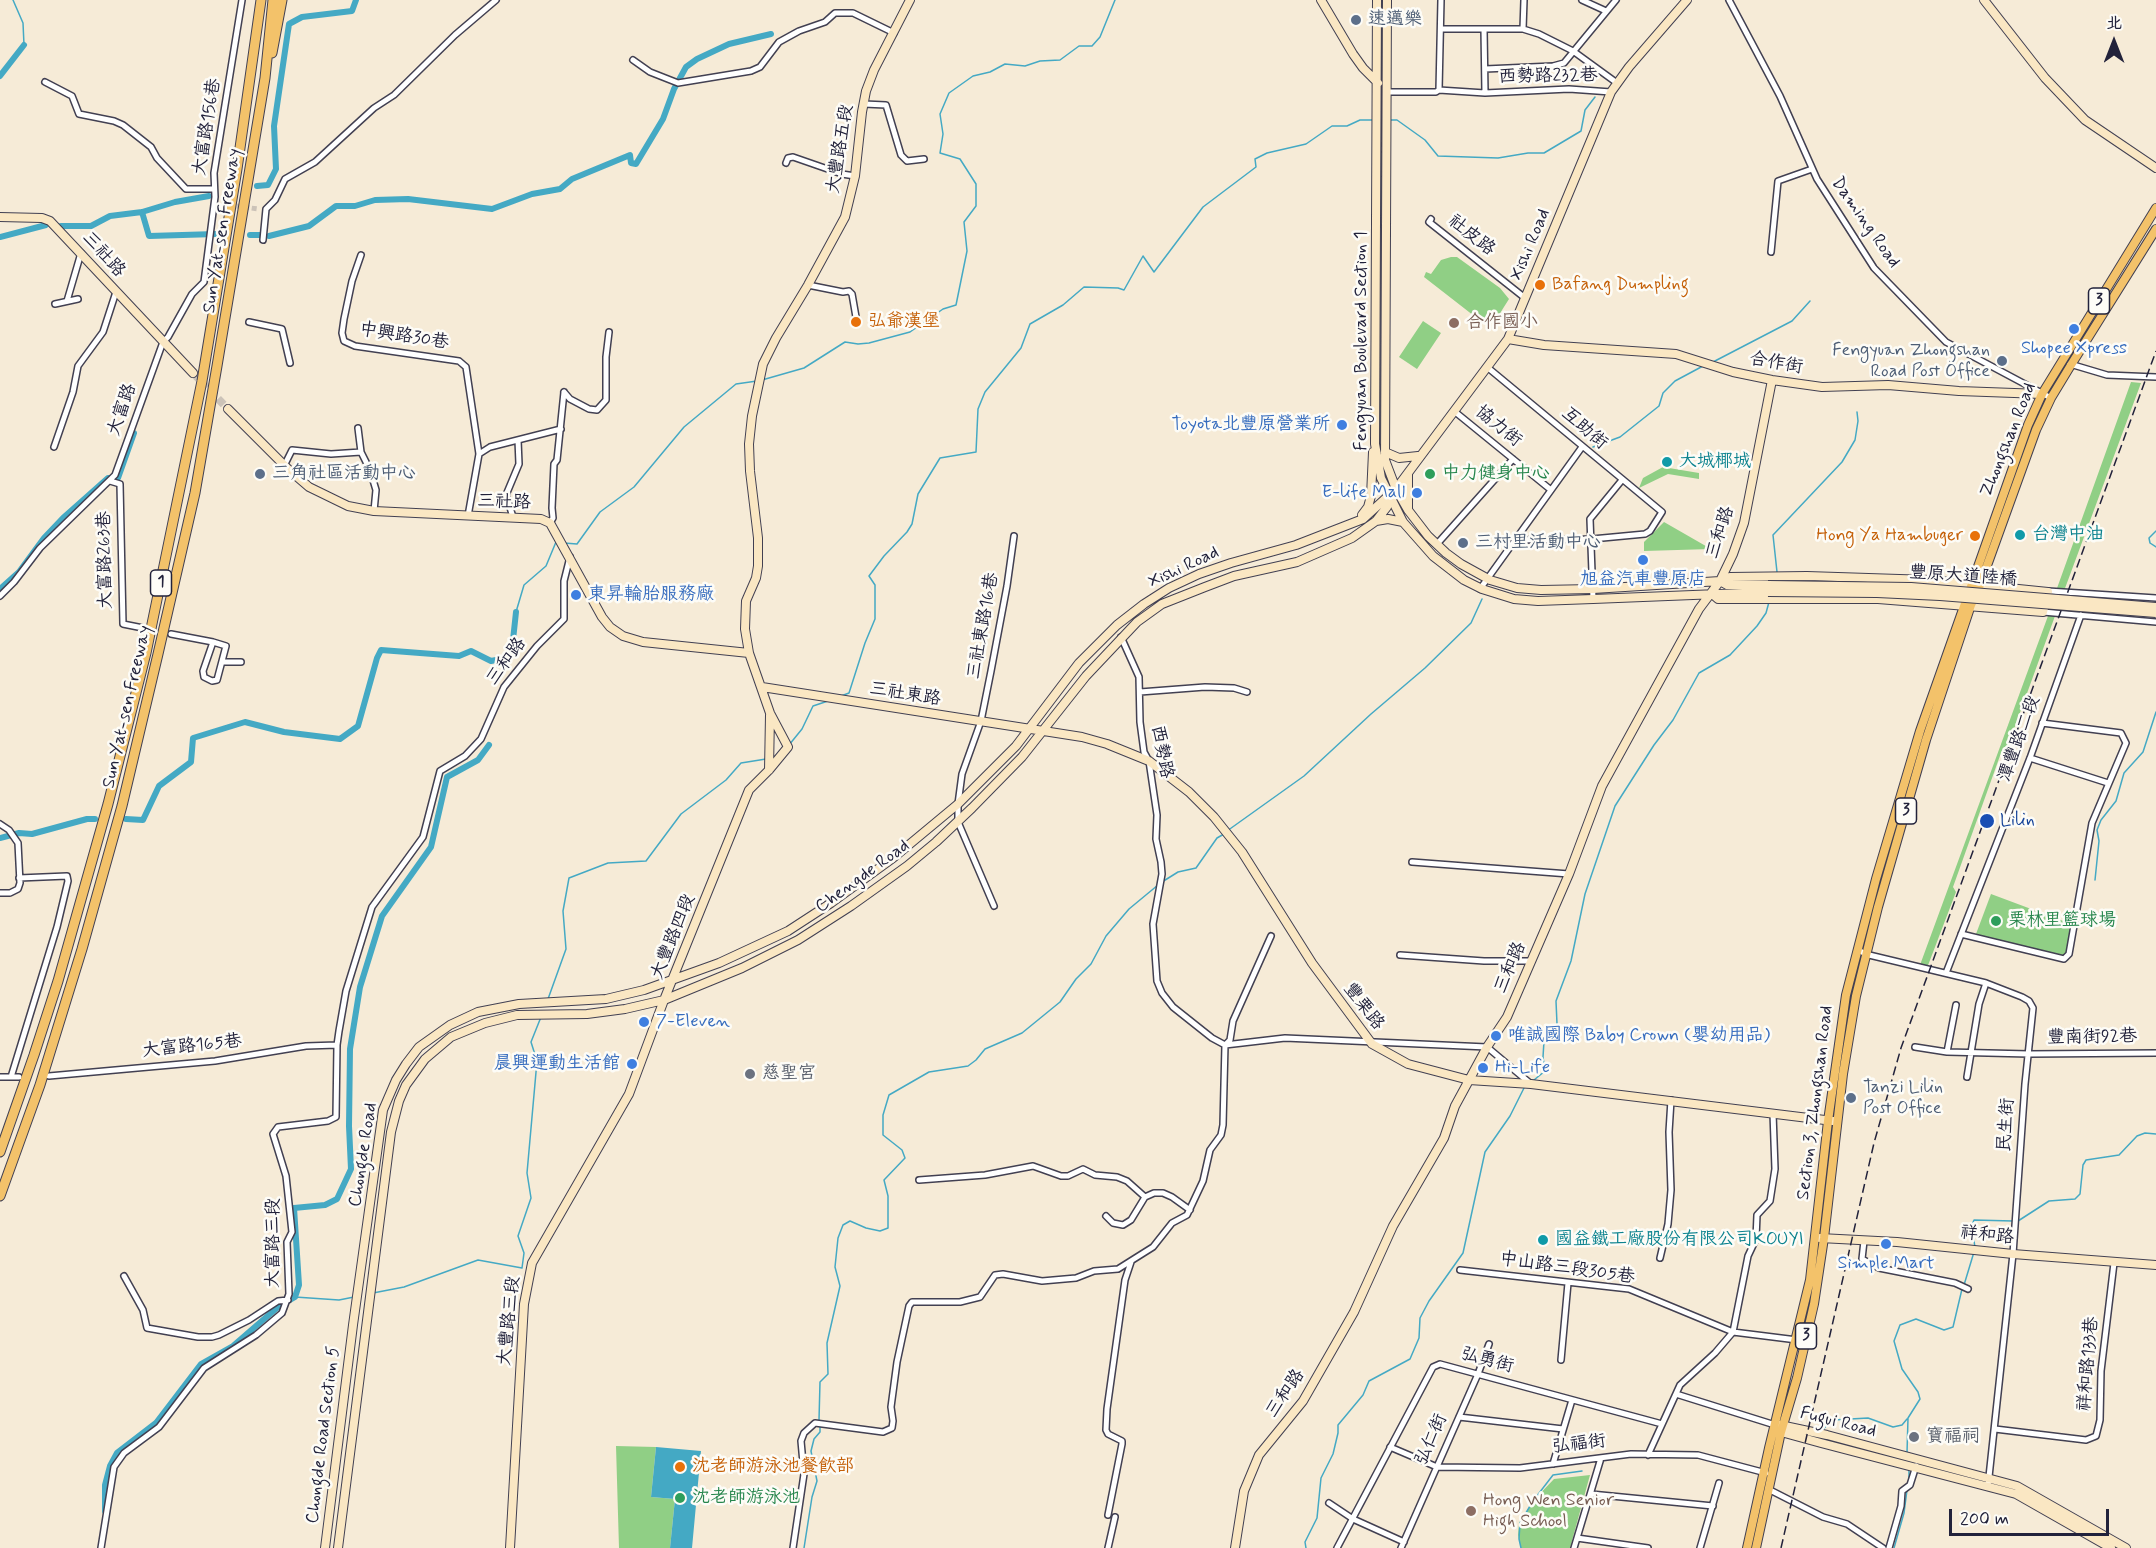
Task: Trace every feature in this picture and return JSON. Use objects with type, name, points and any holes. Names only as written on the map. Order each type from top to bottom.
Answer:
[{"type":"highway","name":"Sun Yat-sen Freeway","points":[[0,1152],[58,981],[108,804],[146,653],[202,381],[237,169],[261,0]]},
{"type":"highway","name":"Sun Yat-sen Freeway","points":[[0,1196],[40,1085],[82,949],[122,806],[195,492],[266,78],[273,0]]},
{"type":"highway","points":[[266,78],[282,0]]},
{"type":"main road","name":"Zhongshan Road","points":[[1946,669],[1976,584],[2009,476],[2047,396],[2156,208]]},
{"type":"main road","name":"Zhongshan Road","points":[[2067,363],[2156,229]]},
{"type":"main road","name":"Section 3, Zhongshan Road","points":[[1756,1548],[1800,1341],[1814,1304],[1833,1121],[1862,952],[1946,669]]},
{"type":"main road","name":"Section 3, Zhongshan Road","points":[[1747,1548],[1763,1472],[1780,1427]]},
{"type":"street","name":"大富路156巷","points":[[45,82],[72,96],[79,114],[123,125],[151,147],[157,158],[186,189],[214,189],[214,173],[242,0]]},
{"type":"street","points":[[263,240],[266,210],[275,200],[285,179],[315,162],[374,108],[394,95],[455,35],[496,0]]},
{"type":"street","name":"大豐路五段","points":[[763,364],[845,217],[855,176],[864,104],[874,70],[910,0]]},
{"type":"street","points":[[1321,0],[1363,68],[1387,92]]},
{"type":"street","name":"Fengyuan Boulevard Section 1","points":[[1377,0],[1375,444],[1381,478],[1428,536],[1461,564],[1488,579],[1517,588],[1593,589],[1720,581],[1730,577],[1807,576],[1921,579],[1976,584]]},
{"type":"street","name":"Fengyuan Boulevard Section 1","points":[[1387,0],[1385,452],[1393,492],[1403,522],[1444,566],[1464,580],[1480,589],[1514,599],[1538,601],[1593,599],[1768,588]]},
{"type":"street","points":[[1439,90],[1441,0]]},
{"type":"street","points":[[1523,29],[1524,0]]},
{"type":"street","points":[[1582,0],[1606,11]]},
{"type":"street","points":[[1485,69],[1553,66],[1564,63],[1616,0]]},
{"type":"street","name":"Daming Road","points":[[1729,0],[1780,96],[1812,169],[1836,211],[1874,268],[1946,342],[2047,396]]},
{"type":"street","points":[[1984,0],[2045,78],[2085,120],[2156,168]]},
{"type":"street","name":"Xishi Road","points":[[1032,728],[1052,697],[1079,663],[1117,625],[1144,604],[1169,588],[1199,574],[1296,545],[1356,522],[1393,492],[1508,339],[1611,92],[1629,67],[1686,1]]},
{"type":"street","points":[[633,60],[650,72],[678,83],[751,71],[760,67],[779,42],[799,31],[817,26],[835,14],[853,13],[894,33]]},
{"type":"street","points":[[1441,28],[1523,29],[1539,34],[1573,51],[1617,83]]},
{"type":"street","points":[[1484,29],[1485,93]]},
{"type":"street","name":"西勢路232巷","points":[[1387,92],[1436,92],[1439,90],[1485,93],[1569,89],[1611,92]]},
{"type":"street","points":[[864,104],[886,105],[901,155],[907,161],[924,159]]},
{"type":"street","points":[[786,163],[788,158],[793,157],[842,174],[855,176]]},
{"type":"street","points":[[1771,252],[1778,181],[1812,169]]},
{"type":"street","name":"大富路","points":[[0,596],[40,548],[115,475],[163,342],[192,294],[204,282],[214,189]]},
{"type":"street","points":[[214,203],[222,204]]},
{"type":"street","points":[[258,208],[266,210]]},
{"type":"street","name":"三社路","points":[[0,217],[42,218],[50,221],[193,373]]},
{"type":"street","name":"社皮路","points":[[1431,219],[1430,222],[1526,298]]},
{"type":"street","points":[[67,301],[81,254]]},
{"type":"street","name":"中興路30巷","points":[[361,255],[344,319],[342,333],[344,341],[355,346],[459,361],[466,367],[479,453],[468,516]]},
{"type":"street","points":[[808,285],[843,292],[849,291],[852,294],[856,317]]},
{"type":"street","points":[[54,447],[78,366],[103,332],[116,292]]},
{"type":"street","points":[[55,304],[78,299]]},
{"type":"street","points":[[249,321],[282,329],[290,363]]},
{"type":"street","points":[[550,523],[553,518],[554,464],[557,460],[564,392],[570,399],[589,409],[597,410],[606,400],[606,357],[609,332]]},
{"type":"street","name":"合作街","points":[[1508,339],[1544,345],[1676,354],[1733,372],[1822,387],[1888,385],[2047,396]]},
{"type":"street","points":[[2067,363],[2107,375],[2156,377]]},
{"type":"street","name":"大豐路四段","points":[[615,1120],[629,1094],[664,999],[749,790],[788,747],[770,713],[749,653],[745,614],[747,601],[756,578],[758,550],[749,444],[752,416],[763,364]]},
{"type":"street","name":"互助街","points":[[1487,367],[1662,512],[1650,531],[1645,534],[1592,538]]},
{"type":"street","name":"三和路","points":[[1235,1548],[1244,1491],[1259,1455],[1303,1401],[1354,1312],[1393,1226],[1444,1138],[1455,1106],[1486,1047],[1507,1017],[1569,874],[1602,786],[1699,609],[1720,581],[1733,555],[1744,523],[1772,380]]},
{"type":"street","name":"三社路","points":[[228,409],[284,466],[309,487],[348,506],[374,511],[541,519],[550,523],[602,617],[622,636],[643,642],[749,653]]},
{"type":"street","name":"協力街","points":[[1454,411],[1551,490]]},
{"type":"street","points":[[358,428],[361,452],[376,490],[374,511]]},
{"type":"street","points":[[479,453],[490,447],[561,429]]},
{"type":"street","points":[[513,517],[506,495],[519,464],[518,440]]},
{"type":"street","points":[[1356,522],[1368,507],[1371,496],[1372,453],[1375,444]]},
{"type":"street","points":[[1480,589],[1582,447]]},
{"type":"street","points":[[284,466],[292,450],[331,454],[361,452]]},
{"type":"street","points":[[1385,452],[1399,458],[1418,456]]},
{"type":"street","points":[[1437,544],[1513,459]]},
{"type":"street","points":[[1408,473],[1408,510]]},
{"type":"street","points":[[1593,599],[1590,519],[1622,480]]},
{"type":"street","name":"大富路263巷","points":[[110,481],[120,484],[123,624],[143,628]]},
{"type":"street","name":"Xishi Road","points":[[1045,730],[1086,676],[1121,638],[1137,622],[1162,604],[1234,576],[1297,562],[1317,555],[1352,538],[1376,521],[1387,507],[1393,492]]},
{"type":"street","points":[[1376,521],[1388,519],[1403,522]]},
{"type":"street","name":"三社東路16巷","points":[[958,818],[963,774],[981,721],[1008,586],[1014,536]]},
{"type":"street","points":[[1514,540],[1592,538]]},
{"type":"street","name":"三和路","points":[[440,771],[465,756],[481,740],[504,687],[537,646],[564,619],[564,581],[570,557]]},
{"type":"street","name":"Fengyuan Boulevard Section 1","points":[[1720,581],[1727,585],[1768,588]]},
{"type":"street","points":[[1976,584],[2000,590]]},
{"type":"street","points":[[1976,584],[2156,598]]},
{"type":"street","name":"豐原大道陸橋","points":[[1768,588],[1911,587],[2156,607]]},
{"type":"street","name":"豐原大道陸橋","points":[[1768,588],[1940,596],[2156,613]]},
{"type":"street","points":[[2043,612],[2048,591]]},
{"type":"street","name":"Fengyuan Boulevard Section 1","points":[[1711,593],[1718,599],[1878,599],[1968,605]]},
{"type":"street","points":[[1968,605],[1986,604]]},
{"type":"street","points":[[1968,605],[2156,621]]},
{"type":"street","name":"潭豐路二段","points":[[1946,973],[2030,758],[2081,615]]},
{"type":"street","points":[[171,634],[213,642],[226,646],[224,662],[217,680],[212,681],[204,677],[203,671],[213,642]]},
{"type":"street","name":"西勢路","points":[[1121,638],[1135,667],[1140,692],[1140,722],[1144,752],[1149,761],[1157,815],[1156,839],[1162,874],[1153,924],[1157,981],[1162,993],[1173,1007],[1212,1038],[1225,1045]]},
{"type":"street","points":[[224,662],[241,662]]},
{"type":"street","name":"三社東路","points":[[762,687],[1045,730]]},
{"type":"street","points":[[1140,692],[1205,687],[1234,688],[1247,692]]},
{"type":"street","name":"大豐路四段","points":[[769,770],[770,713]]},
{"type":"street","points":[[1961,934],[2064,959],[2069,954],[2092,823],[2126,743],[2121,734],[2042,723]]},
{"type":"street","name":"Chengde Road","points":[[672,981],[719,963],[788,931],[831,903],[893,858],[958,804],[1032,728]]},
{"type":"street","name":"Chengde Road","points":[[664,999],[742,968],[798,940],[851,906],[907,866],[998,783],[1045,730]]},
{"type":"street","name":"豐栗路","points":[[1045,730],[1107,744],[1149,761],[1189,792],[1215,817],[1242,852],[1311,963],[1372,1044],[1408,1064],[1469,1080],[1532,1084],[1833,1121]]},
{"type":"street","points":[[2030,758],[2108,783]]},
{"type":"street","name":"大富路三段","points":[[101,1548],[114,1467],[124,1453],[159,1427],[204,1368],[256,1335],[282,1313],[288,1300],[290,1294],[287,1242],[292,1232],[290,1202],[286,1176],[273,1134],[278,1127],[328,1121],[336,1117],[337,1045],[346,992],[363,933],[372,907],[423,837],[440,771]]},
{"type":"street","points":[[958,818],[994,906]]},
{"type":"street","points":[[0,824],[9,830],[18,843],[19,878],[18,889],[10,893],[0,893]]},
{"type":"street","points":[[1412,862],[1569,874]]},
{"type":"street","points":[[11,1077],[57,927],[68,881],[67,876],[19,878]]},
{"type":"street","points":[[792,1548],[804,1474],[801,1441],[804,1433],[815,1423],[883,1432],[892,1428],[891,1407],[897,1362],[909,1306],[912,1302],[960,1302],[980,1297],[995,1275],[1003,1274],[1042,1281],[1076,1278],[1094,1271],[1118,1269],[1153,1246],[1172,1223],[1187,1215],[1203,1181],[1210,1150],[1221,1135],[1225,1045],[1230,1040],[1233,1021],[1271,936]]},
{"type":"street","name":"民生街","points":[[1862,952],[1986,984],[2029,1001],[2033,1008],[2013,1254],[1989,1482]]},
{"type":"street","points":[[1400,955],[1484,961],[1531,961]]},
{"type":"street","name":"Chongde Road","points":[[353,1325],[384,1110],[389,1094],[406,1064],[419,1047],[435,1035],[478,1012],[519,1005],[606,999],[672,981]]},
{"type":"street","points":[[1967,1077],[1979,1004],[1986,984]]},
{"type":"street","name":"Chongde Road","points":[[365,1327],[391,1132],[399,1101],[413,1073],[440,1045],[485,1023],[517,1015],[586,1014],[664,999]]},
{"type":"street","points":[[1947,1052],[1956,1005]]},
{"type":"street","points":[[1225,1045],[1285,1038],[1372,1044],[1486,1047],[1532,1084]]},
{"type":"street","name":"大富路165巷","points":[[49,1076],[215,1061],[306,1046],[337,1045]]},
{"type":"street","name":"豐南街92巷","points":[[1915,1047],[1947,1052],[2156,1053]]},
{"type":"street","points":[[0,1077],[19,1077]]},
{"type":"street","points":[[1660,1258],[1668,1224],[1671,1190],[1669,1132],[1671,1100]]},
{"type":"street","points":[[1648,1455],[1680,1385],[1715,1353],[1733,1332],[1748,1256],[1756,1239],[1757,1215],[1770,1201],[1775,1169],[1773,1113]]},
{"type":"street","name":"大豐路三段","points":[[510,1548],[524,1304],[532,1263],[615,1120]]},
{"type":"street","points":[[919,1180],[985,1175],[1033,1166],[1061,1176],[1068,1176],[1083,1169],[1095,1175],[1117,1177],[1127,1181],[1146,1197]]},
{"type":"street","points":[[1106,1216],[1113,1223],[1123,1225],[1131,1220],[1146,1197],[1162,1193],[1190,1210]]},
{"type":"street","name":"祥和路","points":[[1820,1238],[1897,1242],[2156,1265]]},
{"type":"street","points":[[1864,1240],[1862,1259],[1871,1264],[1965,1287]]},
{"type":"street","points":[[1108,1548],[1122,1441],[1108,1434],[1106,1430],[1107,1409],[1125,1280],[1131,1262]]},
{"type":"street","name":"祥和路133巷","points":[[1995,1429],[2086,1440],[2096,1436],[2100,1420],[2101,1371],[2114,1263]]},
{"type":"street","name":"中山路三段305巷","points":[[1460,1270],[1629,1289],[1733,1332],[1800,1341]]},
{"type":"street","points":[[124,1276],[143,1310],[147,1328],[198,1337],[219,1335],[249,1320],[278,1301],[288,1300]]},
{"type":"street","points":[[1561,1360],[1568,1283]]},
{"type":"street","name":"Chongde Road Section 5","points":[[325,1548],[353,1325]]},
{"type":"street","name":"Chongde Road Section 5","points":[[338,1548],[365,1327]]},
{"type":"street","name":"弘仁街","points":[[1402,1545],[1478,1374],[1489,1344]]},
{"type":"street","name":"弘勇街","points":[[1337,1548],[1433,1366],[1440,1364],[1662,1424]]},
{"type":"street","points":[[1676,1394],[1780,1427]]},
{"type":"street","points":[[1552,1464],[1572,1400]]},
{"type":"street","points":[[1459,1417],[1563,1430]]},
{"type":"street","name":"Fugui Road","points":[[1780,1427],[1819,1433],[1921,1460],[1989,1482],[2016,1494],[2111,1548]]},
{"type":"street","name":"Fugui Road","points":[[1780,1427],[1908,1466],[2017,1486],[2126,1548]]},
{"type":"street","name":"弘福街","points":[[1390,1447],[1437,1467],[1520,1468],[1631,1454],[1698,1455],[1773,1474]]},
{"type":"street","points":[[1574,1548],[1601,1458]]},
{"type":"street","points":[[1889,1548],[1904,1490],[1910,1485],[1908,1466],[1921,1460]]},
{"type":"street","points":[[1700,1548],[1719,1483]]},
{"type":"street","points":[[1770,1490],[1822,1517],[1847,1524],[1883,1548]]},
{"type":"street","points":[[1591,1494],[1713,1506]]},
{"type":"street","points":[[1329,1503],[1353,1519],[1402,1545]]},
{"type":"street","points":[[1577,1538],[1648,1548]]},
{"type":"green space","points":[[1457,257],[1500,288],[1509,299],[1497,318],[1487,322],[1478,319],[1424,277],[1426,272],[1431,274],[1441,260]]},
{"type":"green space","points":[[1423,321],[1441,333],[1417,369],[1399,357]]},
{"type":"green space","points":[[2131,382],[2141,383],[2064,591],[2056,591]]},
{"type":"green space","points":[[1663,467],[1699,473],[1699,479],[1668,474],[1639,488],[1643,478]]},
{"type":"green space","points":[[1664,522],[1711,549],[1644,551],[1644,542]]},
{"type":"green space","points":[[2048,616],[2055,616],[2005,754],[2001,753],[1953,887],[1956,892],[1927,968],[1920,965]]},
{"type":"green space","points":[[1991,894],[2066,922],[2073,935],[2068,961],[1976,934]]},
{"type":"green space","points":[[616,1446],[656,1447],[651,1497],[675,1499],[670,1548],[619,1548]]},
{"type":"green space","points":[[1590,1475],[1570,1548],[1521,1548],[1518,1535],[1519,1523],[1533,1501],[1554,1479]]},
{"type":"water","name":"沈老師游泳池","points":[[656,1447],[701,1451],[692,1548],[670,1548],[675,1499],[651,1497]]},
{"type":"waterway","points":[[13,0],[23,23],[24,45]]},
{"type":"waterway","points":[[257,186],[268,185],[276,169],[274,126],[289,24],[302,17],[352,11],[356,0]]},
{"type":"waterway","points":[[762,380],[804,368],[845,342],[869,343],[910,332],[943,309],[956,305],[967,251],[964,222],[976,206],[976,184],[960,159],[940,153],[943,134],[940,114],[949,93],[973,76],[990,72],[1005,64],[1025,66],[1040,61],[1060,60],[1079,46],[1092,46],[1100,37],[1115,0]]},
{"type":"waterway","points":[[269,236],[309,226],[336,206],[355,206],[375,200],[408,199],[492,209],[532,194],[560,189],[572,179],[630,155],[631,163],[636,164],[663,119],[674,89],[686,67],[697,59],[729,44],[771,34]]},
{"type":"waterway","points":[[0,76],[24,45]]},
{"type":"waterway","points":[[1389,120],[1397,120],[1425,140],[1438,156],[1498,158],[1544,153],[1581,131],[1585,110],[1595,97]]},
{"type":"waterway","points":[[841,696],[849,693],[875,619],[875,585],[869,576],[912,524],[918,494],[940,458],[976,452],[978,409],[985,392],[1021,348],[1030,324],[1063,305],[1084,287],[1124,290],[1143,256],[1154,272],[1203,207],[1256,167],[1255,159],[1267,153],[1306,144],[1332,126],[1347,126],[1360,120],[1372,120]]},
{"type":"waterway","points":[[61,226],[91,226],[110,216],[142,212],[175,202],[209,196]]},
{"type":"waterway","points":[[142,212],[149,236],[216,234]]},
{"type":"waterway","points":[[0,237],[46,225]]},
{"type":"waterway","points":[[250,235],[260,235]]},
{"type":"waterway","points":[[1713,362],[1792,321],[1810,301]]},
{"type":"waterway","points":[[1593,447],[1620,437],[1659,406],[1663,393],[1675,381],[1703,366]]},
{"type":"waterway","points":[[564,543],[577,544],[600,512],[634,487],[684,427],[736,384],[757,381]]},
{"type":"waterway","points":[[1777,572],[1773,535],[1842,462],[1855,440],[1857,412]]},
{"type":"waterway","points":[[0,589],[19,572],[44,538],[63,518],[108,478],[118,478],[134,433]]},
{"type":"waterway","points":[[2156,531],[2149,538],[2150,543],[2156,547]]},
{"type":"waterway","points":[[516,612],[524,585],[546,566],[556,542]]},
{"type":"waterway","points":[[1227,831],[1304,776],[1425,668],[1471,623],[1482,599]]},
{"type":"waterway","points":[[1534,1080],[1545,1071],[1544,1041],[1557,1024],[1556,1001],[1571,961],[1585,894],[1615,806],[1673,720],[1699,673],[1730,655],[1757,626],[1766,613],[1769,602]]},
{"type":"waterway","points":[[126,819],[143,820],[159,786],[191,762],[193,738],[245,722],[284,732],[340,739],[358,726],[381,650],[459,656],[471,651],[491,661],[501,659],[509,655],[516,612]]},
{"type":"waterway","points":[[789,745],[802,729],[813,706],[828,701]]},
{"type":"waterway","points":[[2095,880],[2099,841],[2097,830],[2101,820],[2116,801],[2124,773],[2143,752],[2156,712]]},
{"type":"waterway","points":[[105,1511],[105,1485],[110,1466],[117,1453],[156,1423],[201,1364],[233,1346],[278,1307],[295,1297],[299,1285],[294,1208],[325,1205],[337,1199],[351,1169],[350,1049],[360,987],[382,916],[431,847],[447,777],[478,760],[489,745]]},
{"type":"waterway","points":[[548,999],[566,949],[563,911],[569,878],[608,863],[646,861],[681,814],[726,780],[741,763],[766,759]]},
{"type":"waterway","points":[[0,838],[19,833],[32,834],[87,819],[95,819]]},
{"type":"waterway","points":[[1162,882],[1178,872],[1196,868],[1217,838],[1224,834]]},
{"type":"waterway","points":[[819,1420],[820,1382],[828,1374],[827,1343],[840,1286],[835,1267],[838,1238],[843,1225],[850,1221],[880,1231],[888,1228],[888,1196],[884,1180],[905,1158],[902,1150],[883,1135],[883,1115],[889,1095],[929,1072],[968,1066],[985,1049],[1022,1033],[1060,1002],[1076,979],[1091,964],[1106,936],[1129,909],[1158,885]]},
{"type":"waterway","points":[[373,1293],[404,1287],[478,1260],[522,1268],[524,1253],[518,1236],[531,1198],[527,1173],[537,1061],[531,1042],[541,1017]]},
{"type":"waterway","points":[[1306,1548],[1305,1542],[1317,1518],[1321,1478],[1333,1454],[1338,1425],[1363,1395],[1369,1381],[1410,1359],[1419,1338],[1420,1318],[1429,1301],[1463,1253],[1485,1152],[1510,1116],[1525,1086]]},
{"type":"waterway","points":[[2018,1221],[2049,1201],[2075,1199],[2080,1194],[2083,1165],[2086,1160],[2119,1155],[2137,1136],[2145,1133],[2156,1134]]},
{"type":"waterway","points":[[1975,1248],[1972,1225],[1974,1220],[2013,1221]]},
{"type":"waterway","points":[[1964,1285],[1974,1252]]},
{"type":"waterway","points":[[1907,1453],[1908,1418],[1920,1399],[1918,1392],[1902,1369],[1894,1341],[1900,1325],[1916,1319],[1944,1330],[1953,1327],[1962,1289]]},
{"type":"waterway","points":[[295,1297],[339,1300],[354,1297]]},
{"type":"waterway","points":[[1822,1430],[1833,1420],[1868,1418],[1893,1427],[1902,1425],[1907,1419]]},
{"type":"waterway","points":[[804,1548],[812,1497],[817,1481],[811,1451],[814,1439],[820,1432],[820,1425]]},
{"type":"waterway","points":[[1909,1469],[1909,1480]]},
{"type":"waterway","points":[[1521,1548],[1520,1523],[1553,1475],[1582,1471]]},
{"type":"waterway","points":[[1894,1548],[1904,1513],[1907,1490]]},
{"type":"tunnel","points":[[222,204],[258,209]]},
{"type":"tunnel","points":[[193,373],[228,409]]},
{"type":"tunnel","points":[[2059,594],[2156,602]]},
{"type":"tunnel","points":[[2038,609],[2156,618]]},
{"type":"railway","points":[[1781,1548],[1874,1143],[1901,1048],[2156,351]]},
{"type":"place","name":"速邁樂","points":[[1356,20]]},
{"type":"place","name":"Bafang Dumpling","points":[[1540,285]]},
{"type":"place","name":"弘爺漢堡","points":[[856,322]]},
{"type":"place","name":"合作國小","points":[[1454,323]]},
{"type":"place","name":"Shopee Xpress","points":[[2074,329]]},
{"type":"place","name":"Fengyuan Zhongshan Road Post Office","points":[[2002,361]]},
{"type":"place","name":"Toyota北豐原營業所","points":[[1342,425]]},
{"type":"place","name":"大城椰城","points":[[1667,462]]},
{"type":"place","name":"三角社區活動中心","points":[[260,474]]},
{"type":"place","name":"中力健身中心","points":[[1430,474]]},
{"type":"place","name":"E-life Mall","points":[[1417,493]]},
{"type":"place","name":"台灣中油","points":[[2020,535]]},
{"type":"place","name":"Hong Ya Hambuger","points":[[1975,536]]},
{"type":"place","name":"三村里活動中心","points":[[1463,543]]},
{"type":"place","name":"旭益汽車豐原店","points":[[1643,560]]},
{"type":"place","name":"東昇輪胎服務廠","points":[[576,595]]},
{"type":"place","name":"Lilin","points":[[1987,821]]},
{"type":"place","name":"栗林里籃球場","points":[[1996,921]]},
{"type":"place","name":"7-Eleven","points":[[644,1022]]},
{"type":"place","name":"唯誠國際 Baby Crown (嬰幼用品)","points":[[1496,1036]]},
{"type":"place","name":"晨興運動生活館","points":[[632,1064]]},
{"type":"place","name":"Hi-Life","points":[[1483,1068]]},
{"type":"place","name":"慈聖宮","points":[[750,1074]]},
{"type":"place","name":"Tanzi Lilin Post Office","points":[[1851,1098]]},
{"type":"place","name":"國益鐵工廠股份有限公司KOUYI","points":[[1543,1240]]},
{"type":"place","name":"Simple Mart","points":[[1886,1244]]},
{"type":"place","name":"寶福祠","points":[[1914,1437]]},
{"type":"place","name":"沈老師游泳池餐飲部","points":[[680,1467]]},
{"type":"place","name":"沈老師游泳池","points":[[680,1498]]},
{"type":"place","name":"Hong Wen Senior High School","points":[[1471,1511]]}]
